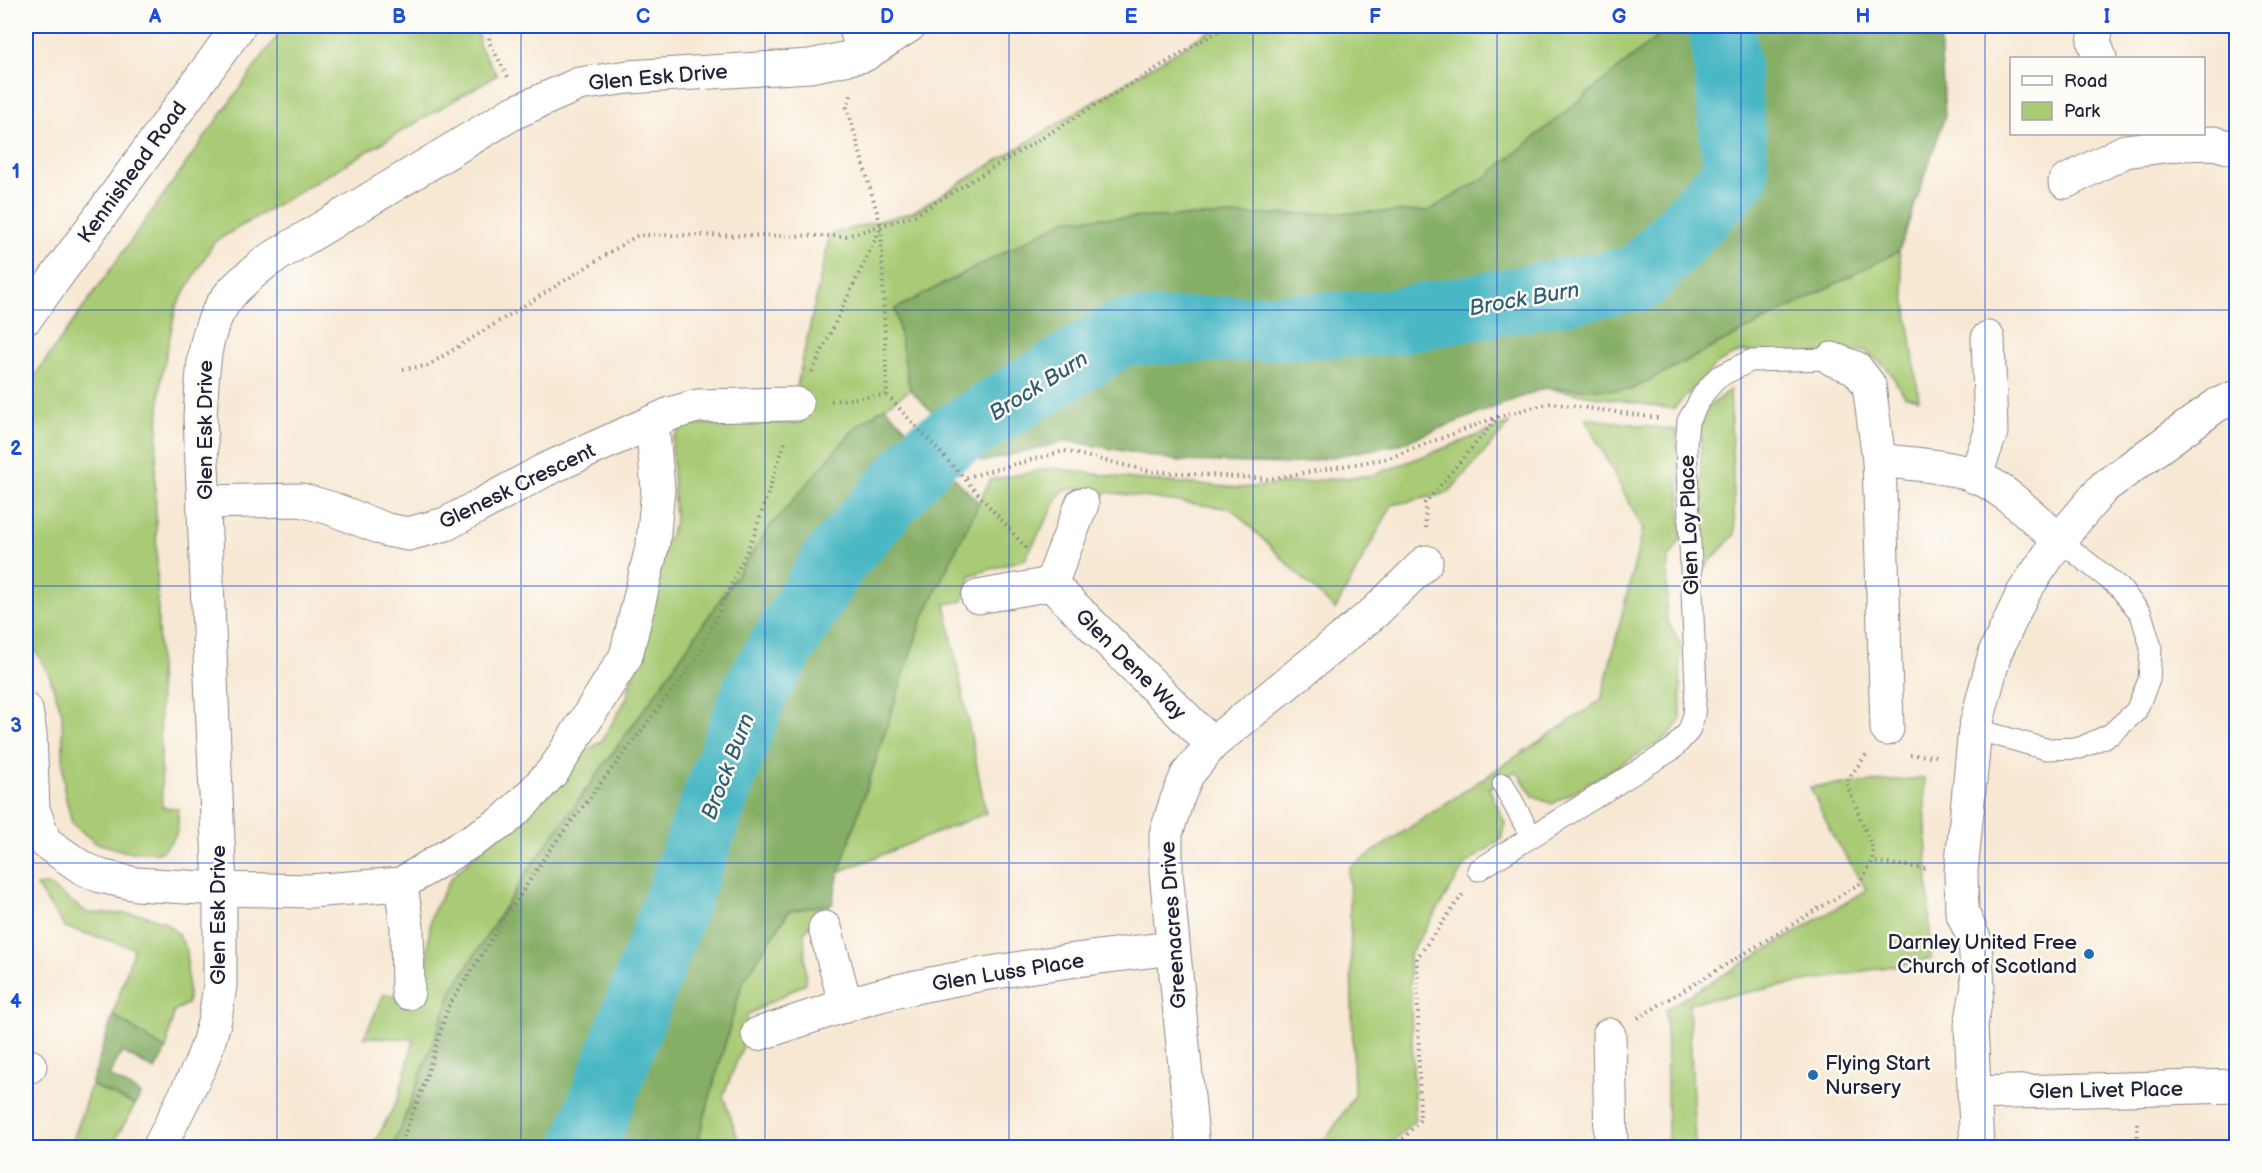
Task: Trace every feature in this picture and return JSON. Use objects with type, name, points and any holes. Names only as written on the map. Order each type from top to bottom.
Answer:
[{"type":"street","name":"Kennishead Road","points":[[26,318],[239,26]]},
{"type":"street","name":"Glen Esk Drive","points":[[159,1148],[200,1066],[215,1019],[220,986],[220,890],[200,417],[205,346],[216,314],[233,291],[266,262],[526,106],[579,84],[628,77],[810,66],[860,40],[909,26]]},
{"type":"street","points":[[2097,26],[2094,42],[2100,57]]},
{"type":"street","points":[[2065,182],[2123,142],[2214,143],[2236,149]]},
{"type":"street","points":[[1976,477],[1991,432],[1988,338]]},
{"type":"street","name":"Glen Loy Place","points":[[1832,359],[1856,368],[1869,385],[1879,460],[1887,729]]},
{"type":"street","points":[[1977,1148],[1971,1025],[1978,986],[1975,941],[1962,912],[1961,872],[1974,743],[1995,653],[2023,593],[2059,540],[2104,487],[2230,394]]},
{"type":"street","name":"Glenesk Crescent","points":[[204,502],[301,500],[330,508],[387,530],[408,534],[447,524],[545,470],[670,414],[697,406],[797,404]]},
{"type":"street","points":[[26,710],[30,734],[35,849],[100,876],[136,885],[220,890],[310,891],[400,884],[495,827],[527,799],[554,770],[626,657],[653,543],[658,489],[652,422]]},
{"type":"street","points":[[1879,460],[1947,470],[1976,477],[2012,500],[2059,540]]},
{"type":"street","points":[[978,597],[1051,584],[1082,504]]},
{"type":"street","name":"Greenacres Drive","points":[[1193,1148],[1166,872],[1166,834],[1187,774],[1212,744],[1375,612],[1426,562]]},
{"type":"street","name":"Glen Dene Way","points":[[1051,584],[1212,744]]},
{"type":"street","points":[[400,884],[407,927],[408,993]]},
{"type":"street","points":[[825,928],[846,1006]]},
{"type":"street","name":"Glen Luss Place","points":[[758,1034],[891,993],[970,975],[1067,960],[1173,948]]},
{"type":"street","points":[[1609,1035],[1611,1148]]},
{"type":"street","name":"Glen Livet Place","points":[[1974,1093],[2236,1086]]},
{"type":"lane","name":"Glen Loy Place","points":[[1478,870],[1673,748],[1689,731],[1694,715],[1696,688],[1686,446],[1688,421],[1704,393],[1718,377],[1750,361],[1832,359]]},
{"type":"lane","points":[[1974,743],[2046,749],[2080,748],[2111,734],[2136,711],[2150,680],[2151,647],[2141,614],[2120,588],[2059,540]]},
{"type":"lane","points":[[1503,784],[1531,836]]},
{"type":"path","points":[[490,26],[489,42],[526,106]]},
{"type":"path","points":[[403,369],[427,366],[638,235],[847,236],[915,215],[1226,26]]},
{"type":"path","points":[[860,40],[847,107],[881,226],[887,395],[1018,538]]},
{"type":"path","points":[[399,1148],[424,1085],[448,1007],[548,852],[698,657],[754,535],[797,404],[881,226]]},
{"type":"path","points":[[797,404],[887,395]]},
{"type":"path","points":[[964,478],[1064,451],[1149,471],[1269,478],[1389,458],[1500,416],[1551,403],[1688,421]]},
{"type":"path","points":[[1426,562],[1425,503],[1500,416]]},
{"type":"path","points":[[1609,1035],[1859,885],[1872,862],[1873,849],[1846,782],[1887,729],[1909,755],[1974,743]]},
{"type":"path","points":[[1872,862],[1961,872]]},
{"type":"path","points":[[1395,1148],[1420,1120],[1417,958],[1478,870]]},
{"type":"green space","points":[[284,26],[478,26],[479,45],[497,75],[214,242],[176,307],[161,379],[155,477],[162,807],[178,809],[178,824],[174,838],[161,852],[127,852],[94,842],[72,823],[64,790],[62,713],[49,675],[26,633],[26,388]]},
{"type":"green space","points":[[1218,26],[1652,26],[1657,37],[1485,178],[1428,211],[1068,219],[896,309],[910,390],[856,427],[770,527],[653,697],[529,869],[453,989],[392,1147],[372,1147],[398,1099],[414,1039],[364,1037],[384,994],[423,999],[431,916],[451,878],[574,758],[601,742],[626,700],[660,558],[675,523],[672,440],[682,427],[691,424],[801,423],[797,385],[830,234],[913,212]]},
{"type":"green space","points":[[1652,26],[1939,26],[1945,116],[1899,251],[1630,390],[1544,388],[1397,445],[1292,464],[1179,461],[1068,441],[982,462],[910,390],[895,309],[1068,219],[1428,211],[1485,178],[1657,37]]},
{"type":"green space","points":[[1899,251],[1919,399],[1905,396],[1888,369],[1866,351],[1740,352],[1718,363],[1673,409],[1544,388],[1630,390]]},
{"type":"green space","points":[[1730,390],[1735,534],[1701,571],[1701,412]]},
{"type":"green space","points":[[885,407],[979,503],[921,622],[839,872],[832,904],[789,911],[742,983],[696,1147],[392,1147],[453,989],[529,869],[653,697],[770,527],[856,427]]},
{"type":"green space","points":[[1585,418],[1676,430],[1682,537],[1668,560],[1666,619],[1680,643],[1681,719],[1667,738],[1552,804],[1534,797],[1516,771],[1489,788],[1505,823],[1501,839],[1466,864],[1409,955],[1415,1120],[1388,1147],[1281,1148],[1327,1138],[1354,1096],[1349,868],[1601,700],[1643,529]]},
{"type":"green space","points":[[1510,423],[1448,493],[1392,505],[1335,610],[1232,509],[1106,492],[1102,501],[1080,488],[1062,491],[1025,559],[971,575],[963,601],[945,604],[986,813],[839,872],[921,622],[990,480],[1052,468],[1133,479],[1241,488],[1374,475]]},
{"type":"green space","points":[[1924,778],[1931,959],[1689,1003],[1695,1147],[1668,1147],[1666,1009],[1867,890],[1835,840],[1810,787]]},
{"type":"green space","points":[[48,885],[88,913],[141,914],[164,922],[178,934],[187,951],[188,1003],[174,1011],[166,1050],[113,1015],[134,948],[65,927],[36,886]]},
{"type":"green space","points":[[832,904],[804,932],[806,983],[747,1015],[743,1046],[723,1096],[741,1147],[696,1148],[742,983],[789,911]]},
{"type":"green space","points":[[113,1015],[166,1050],[155,1070],[122,1052],[109,1076],[141,1094],[135,1105],[91,1085]]},
{"type":"green space","points":[[91,1085],[135,1105],[111,1147],[71,1147]]},
{"type":"waterway","name":"Brock Burn","points":[[584,1148],[756,689],[834,561],[932,450],[1122,333],[1384,323],[1640,278],[1736,175],[1726,56],[1721,26]]},
{"type":"place","name":"Darnley United Free Church of Scotland","points":[[2089,954]]},
{"type":"place","name":"Flying Start Nursery","points":[[1813,1075]]}]
